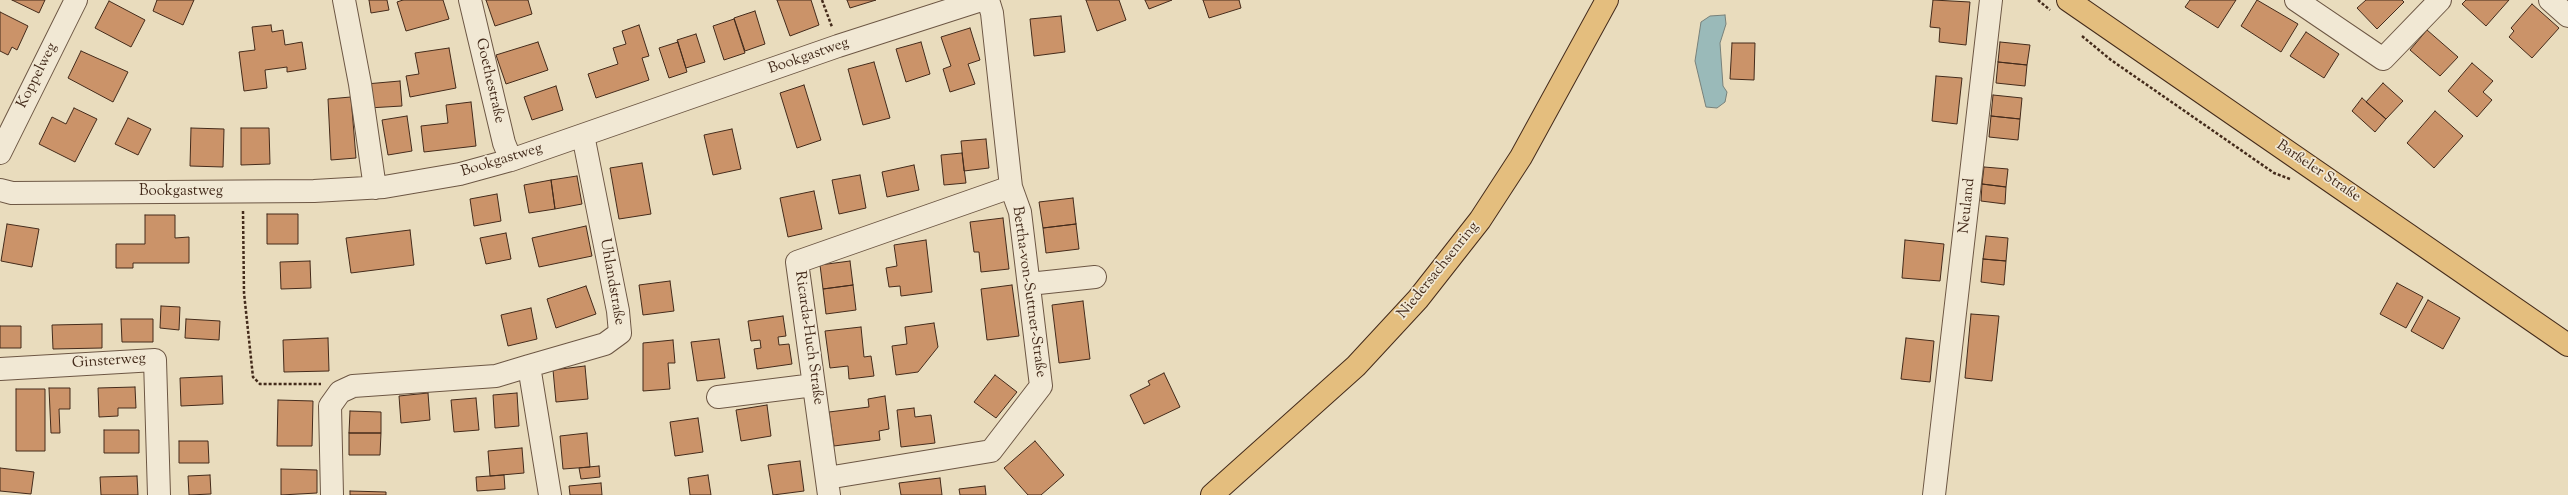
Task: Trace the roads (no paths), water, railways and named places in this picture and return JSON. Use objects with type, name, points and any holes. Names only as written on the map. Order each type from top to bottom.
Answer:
[{"type":"main road","name":"Niedersachsenring","points":[[1212,495],[1356,366],[1418,299],[1480,220],[1521,157],[1607,0]]},
{"type":"main road","name":"Barßeler Straße","points":[[2068,0],[2568,345]]},
{"type":"street","name":"Koppelweg","points":[[0,153],[76,0]]},
{"type":"street","points":[[344,0],[360,84],[375,188]]},
{"type":"street","name":"Goethestraße","points":[[470,0],[502,137],[511,160]]},
{"type":"street","name":"Bookgastweg","points":[[0,190],[12,193],[375,188],[460,174],[511,160],[838,46],[981,0]]},
{"type":"street","name":"Bertha-von-Suttner-Straße","points":[[828,487],[991,451],[1041,386],[1020,212],[1011,187],[992,14],[988,0]]},
{"type":"street","name":"Neuland","points":[[1934,495],[1945,412],[1991,0]]},
{"type":"street","points":[[2296,0],[2383,59],[2440,0]]},
{"type":"street","points":[[2550,0],[2568,16]]},
{"type":"street","name":"Uhlandstraße","points":[[332,495],[330,406],[340,392],[353,386],[496,376],[605,344],[620,333],[618,311],[583,135]]},
{"type":"street","name":"Ricarda-Huch Straße","points":[[828,487],[797,262],[1011,187]]},
{"type":"street","points":[[1029,284],[1095,277]]},
{"type":"street","name":"Ginsterweg","points":[[0,369],[155,360],[159,495]]},
{"type":"street","points":[[529,366],[550,495]]},
{"type":"street","points":[[718,397],[814,384]]},
{"type":"water","points":[[1725,15],[1726,24],[1720,43],[1723,86],[1727,92],[1725,102],[1717,108],[1706,107],[1695,61],[1701,22],[1710,16]]}]
